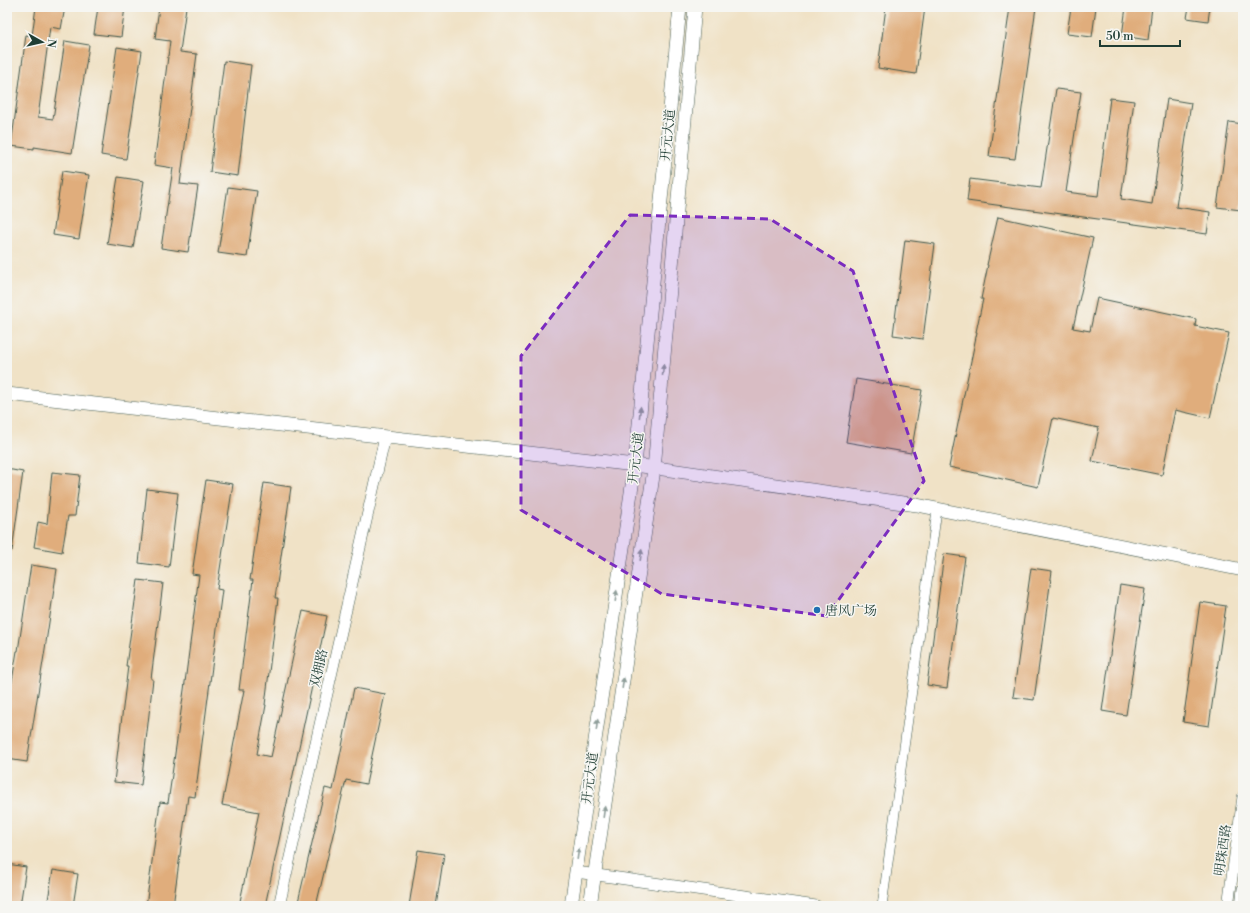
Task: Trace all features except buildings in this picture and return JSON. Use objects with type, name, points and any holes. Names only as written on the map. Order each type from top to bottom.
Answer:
[{"type":"main road","name":"开元大道","points":[[571,906],[635,465],[680,7]]},
{"type":"main road","name":"开元大道","points":[[590,906],[654,469],[694,7]]},
{"type":"main road","points":[[7,394],[635,465],[654,469],[917,505],[1243,570]]},
{"type":"street","name":"双拥路","points":[[279,906],[384,437]]},
{"type":"street","points":[[882,906],[938,510]]},
{"type":"street","name":"明珠西路","points":[[1228,906],[1243,797]]},
{"type":"street","points":[[576,872],[816,906]]},
{"type":"street","points":[[1241,906],[1243,889]]},
{"type":"highlighted area","points":[[630,215],[770,219],[853,271],[924,481],[827,616],[662,594],[521,510],[521,356]]},
{"type":"place","name":"唐风广场","points":[[817,610]]}]
